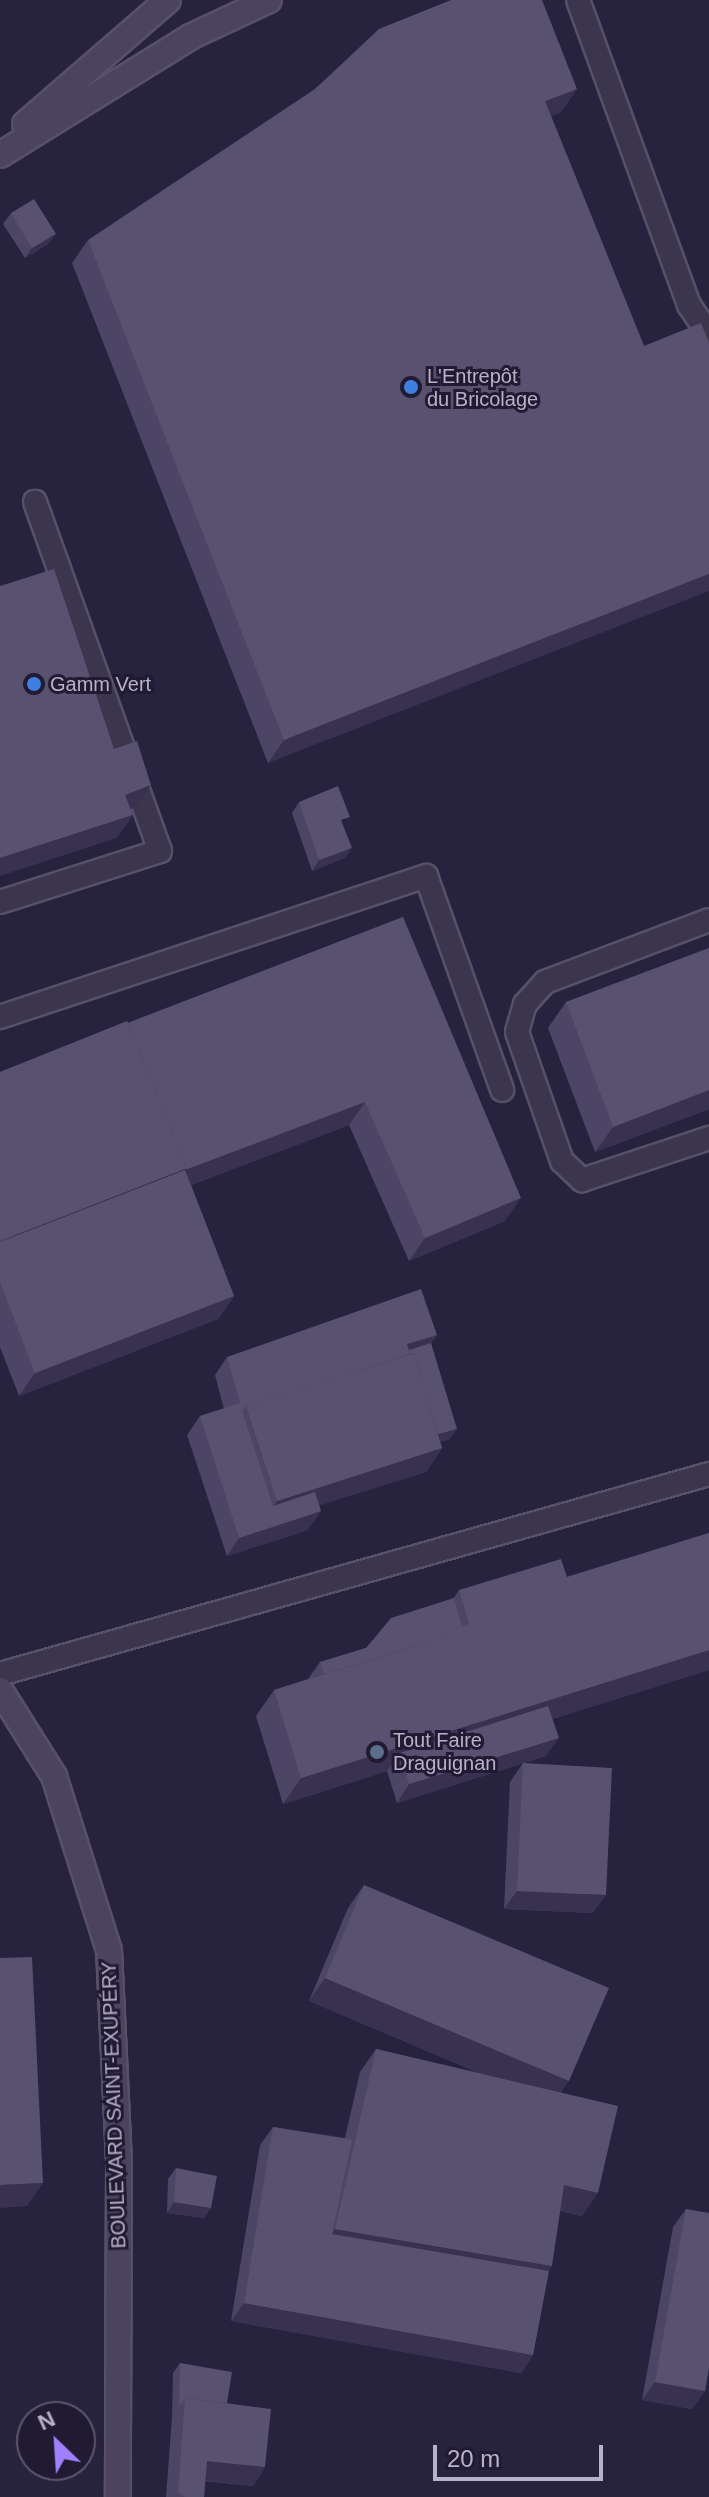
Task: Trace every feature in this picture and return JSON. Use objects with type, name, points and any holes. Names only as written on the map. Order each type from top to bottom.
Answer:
[{"type":"street","points":[[0,148],[168,0]]},
{"type":"street","points":[[0,155],[190,37],[269,0]]},
{"type":"street","name":"BOULEVARD SAINT-EXUPÉRY","points":[[0,1690],[54,1776],[109,1950],[119,2161],[118,2497]]},
{"type":"lane","points":[[578,0],[689,305],[709,335]]},
{"type":"lane","points":[[0,902],[160,851],[35,502]]},
{"type":"lane","points":[[0,1017],[426,876],[502,1090]]},
{"type":"lane","points":[[709,920],[545,982],[525,1004],[517,1032],[562,1161],[582,1180],[709,1138]]},
{"type":"lane","points":[[0,1674],[709,1474]]},
{"type":"building","name":"L'Entrepôt du Bricolage","points":[[451,0],[542,0],[577,89],[545,101],[644,346],[701,323],[709,342],[709,574],[284,740],[88,240],[315,89],[379,29]]},
{"type":"building","points":[[34,199],[56,234],[32,248],[11,213]]},
{"type":"building","name":"Gamm Vert","points":[[54,569],[114,749],[137,741],[151,785],[125,795],[133,815],[0,858],[0,586]]},
{"type":"building","points":[[338,786],[350,817],[341,820],[352,848],[319,860],[299,802]]},
{"type":"building","points":[[403,917],[521,1198],[425,1238],[365,1102],[185,1170],[187,1168],[128,1023]]},
{"type":"building","points":[[709,948],[709,1090],[613,1127],[566,1002]]},
{"type":"building","points":[[127,1021],[187,1168],[0,1241],[0,1072]]},
{"type":"building","points":[[185,1170],[234,1296],[35,1373],[0,1282],[0,1242]]},
{"type":"building","points":[[421,1289],[437,1335],[407,1344],[410,1354],[246,1406],[242,1411],[273,1506],[315,1492],[321,1511],[239,1538],[200,1416],[240,1403],[227,1357]]},
{"type":"building","points":[[431,1343],[457,1429],[438,1434],[414,1353],[410,1354],[409,1350]]},
{"type":"building","points":[[414,1353],[442,1448],[277,1501],[246,1406]]},
{"type":"building","points":[[709,1533],[709,1650],[301,1778],[274,1690],[442,1638],[469,1623],[459,1590],[561,1559],[567,1577]]},
{"type":"building","points":[[454,1598],[462,1627],[442,1638],[324,1674],[320,1662],[366,1648],[391,1618]]},
{"type":"building","points":[[548,1706],[559,1738],[409,1784],[400,1753]]},
{"type":"building","points":[[523,1763],[612,1768],[606,1895],[517,1891]]},
{"type":"building","points":[[364,1885],[609,1988],[569,2081],[325,1978]]},
{"type":"building","points":[[32,1957],[43,2183],[0,2185],[0,1958]]},
{"type":"building","points":[[376,2049],[618,2106],[598,2193],[564,2185],[552,2266],[335,2229]]},
{"type":"building","points":[[273,2127],[352,2140],[332,2234],[549,2271],[533,2355],[244,2303]]},
{"type":"building","points":[[176,2168],[217,2176],[211,2208],[174,2202]]},
{"type":"building","points":[[686,2209],[709,2213],[709,2368],[705,2391],[655,2382]]},
{"type":"building","points":[[180,2363],[232,2372],[227,2403],[185,2398],[179,2406]]},
{"type":"building","points":[[185,2398],[271,2409],[265,2467],[207,2461],[204,2497],[185,2497],[178,2492]]},
{"type":"place","name":"L'Entrepôt du Bricolage","points":[[411,387]]},
{"type":"place","name":"Gamm Vert","points":[[34,684]]},
{"type":"place","name":"Tout Faire Draguignan","points":[[377,1752]]}]
